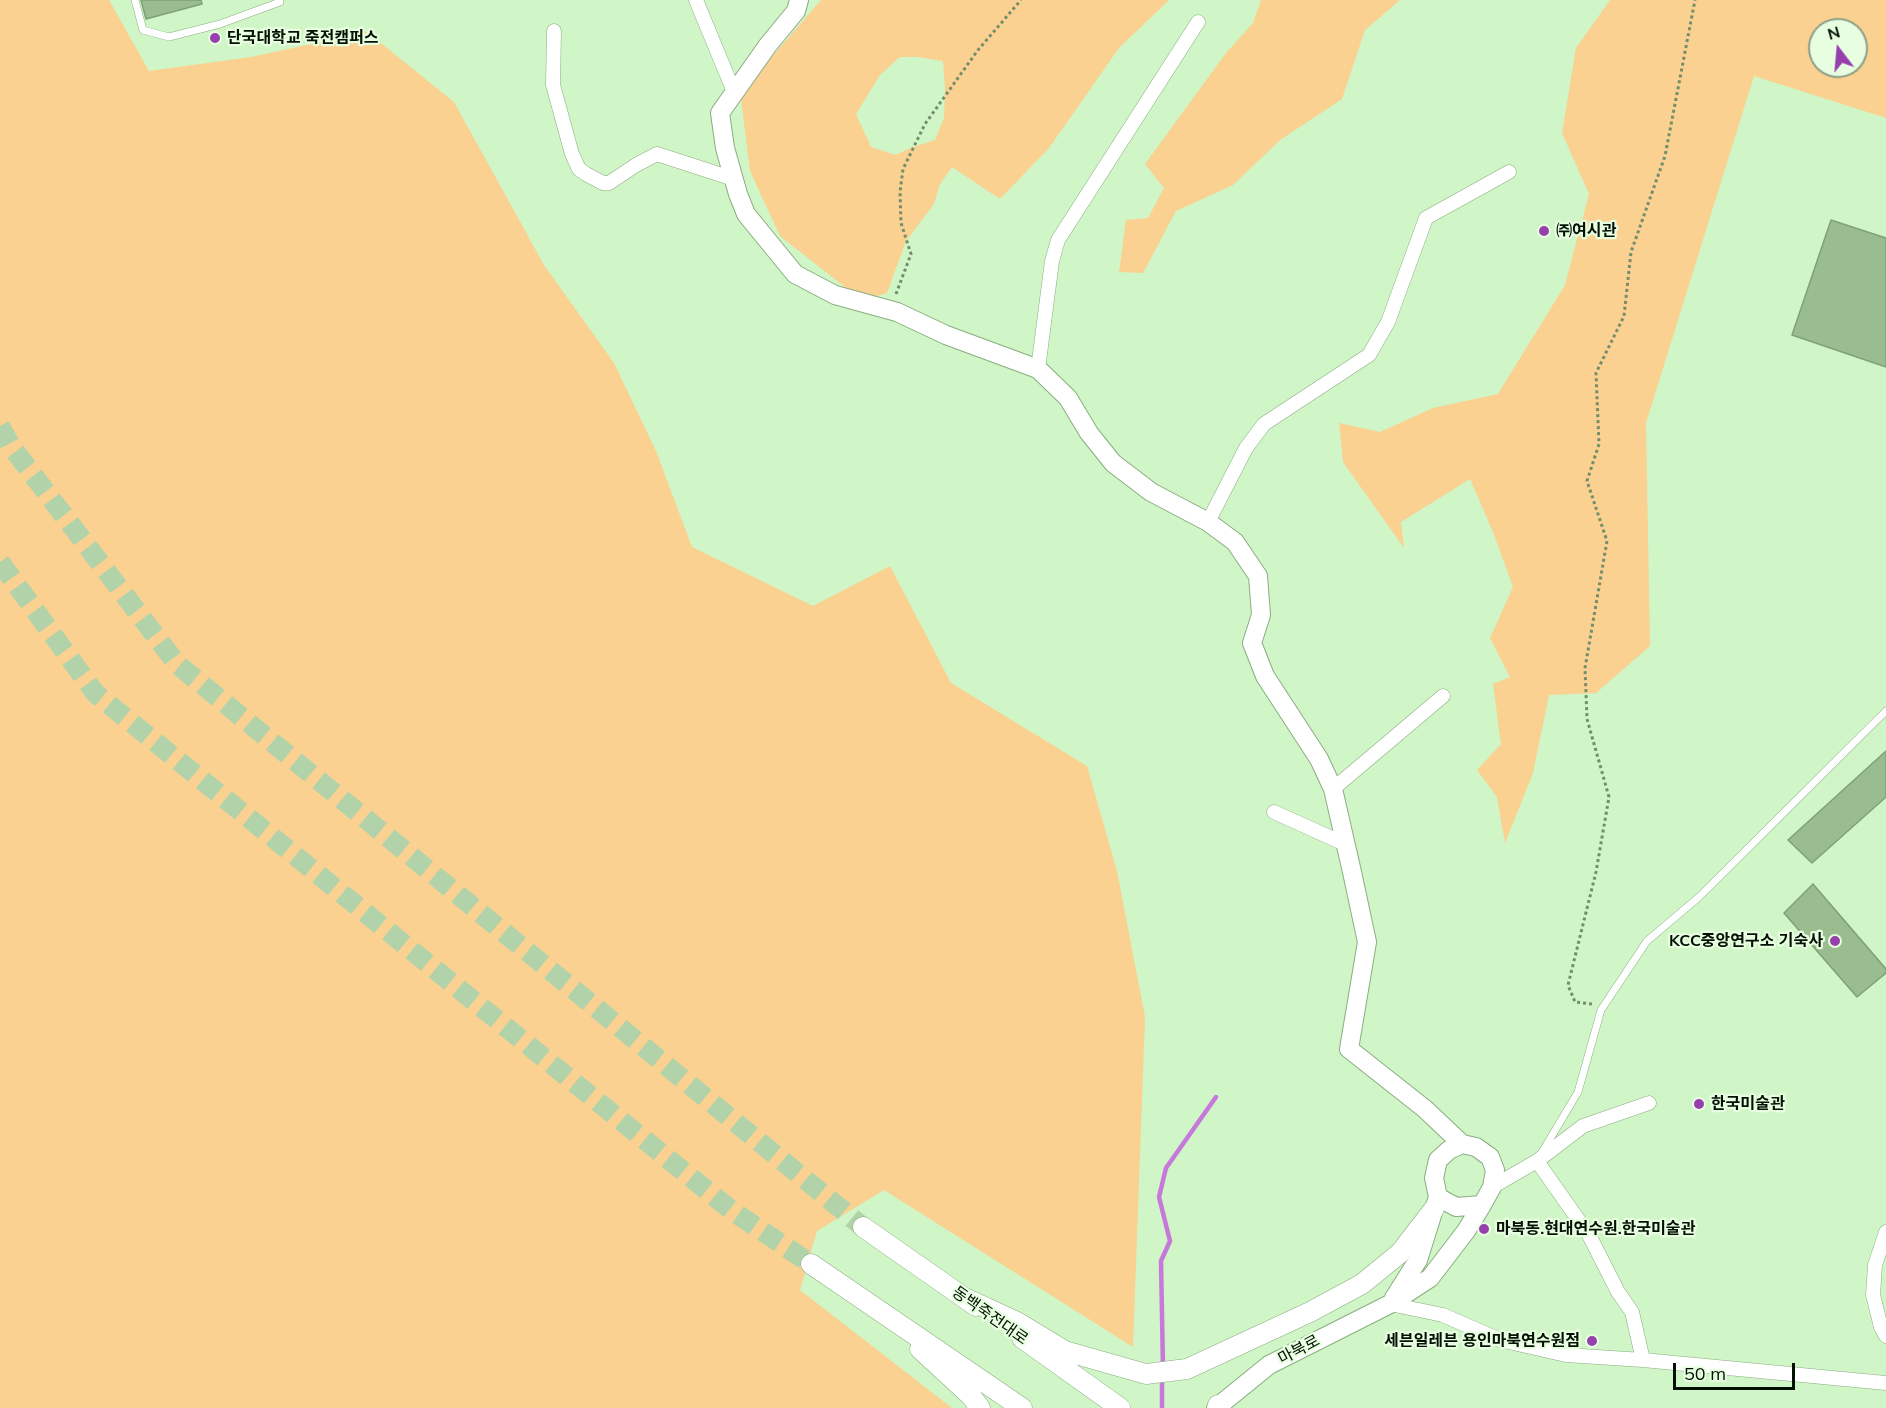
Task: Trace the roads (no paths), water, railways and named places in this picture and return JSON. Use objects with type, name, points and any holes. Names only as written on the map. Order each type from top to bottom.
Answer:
[{"type":"main road","points":[[965,1298],[1017,1322],[1065,1351],[1146,1374],[1187,1369],[1310,1312],[1362,1284],[1400,1253],[1436,1203]]},
{"type":"main road","name":"동백죽전대로","points":[[863,1227],[1118,1407]]},
{"type":"main road","points":[[811,1264],[1022,1408]]},
{"type":"main road","points":[[889,1316],[927,1356],[971,1396],[980,1408]]},
{"type":"street","points":[[696,0],[734,92]]},
{"type":"street","points":[[799,0],[796,11],[768,45],[720,113],[725,148],[746,214],[795,274],[835,296],[890,310],[946,335],[1038,369],[1068,398],[1089,433],[1113,464],[1151,492],[1208,522],[1235,542],[1258,576],[1261,615],[1252,643],[1265,676],[1319,759],[1333,789],[1366,942],[1349,1049],[1425,1108],[1462,1144],[1476,1147],[1490,1157],[1495,1170],[1492,1187],[1482,1205],[1456,1207],[1436,1203]]},
{"type":"street","points":[[1038,369],[1052,261],[1058,240],[1198,22]]},
{"type":"street","points":[[554,31],[553,85],[572,154],[579,169],[603,183],[609,183],[657,154],[734,179]]},
{"type":"street","points":[[1208,522],[1246,448],[1264,424],[1369,355],[1388,322],[1426,218],[1509,172]]},
{"type":"street","points":[[1333,789],[1443,696]]},
{"type":"street","points":[[1274,812],[1345,844]]},
{"type":"street","points":[[1492,1187],[1537,1161],[1583,1126],[1649,1103]]},
{"type":"street","points":[[1462,1144],[1449,1150],[1438,1160],[1434,1178],[1436,1203],[1418,1260],[1390,1304],[1443,1315],[1500,1340],[1566,1355],[1886,1383]]},
{"type":"street","points":[[1537,1161],[1588,1234],[1618,1293],[1632,1312],[1643,1360]]},
{"type":"street","name":"마북로","points":[[1218,1407],[1269,1365],[1390,1304],[1430,1278],[1466,1231],[1482,1205]]},
{"type":"street","points":[[1886,1232],[1875,1265],[1873,1295],[1881,1327],[1886,1336]]},
{"type":"lane","points":[[135,0],[143,30],[169,37],[220,24],[280,2],[279,0]]},
{"type":"lane","points":[[1537,1161],[1578,1092],[1604,1006],[1647,941],[1699,897],[1886,711]]},
{"type":"waterway","points":[[1163,1368],[1161,1261],[1170,1241],[1159,1197],[1166,1168],[1216,1097]]},
{"type":"waterway","points":[[1162,1376],[1162,1408]]},
{"type":"tunnel","points":[[0,426],[11,446],[177,664],[863,1227]]},
{"type":"tunnel","points":[[0,562],[95,693],[731,1210],[811,1264]]},
{"type":"place","name":"단국대학교 죽전캠퍼스","points":[[215,38]]},
{"type":"place","name":"㈜여시관","points":[[1544,231]]},
{"type":"place","name":"KCC중앙연구소 기숙사","points":[[1835,941]]},
{"type":"place","name":"한국미술관","points":[[1699,1104]]},
{"type":"place","name":"마북동.현대연수원.한국미술관","points":[[1484,1229]]},
{"type":"place","name":"세븐일레븐 용인마북연수원점","points":[[1592,1341]]}]
